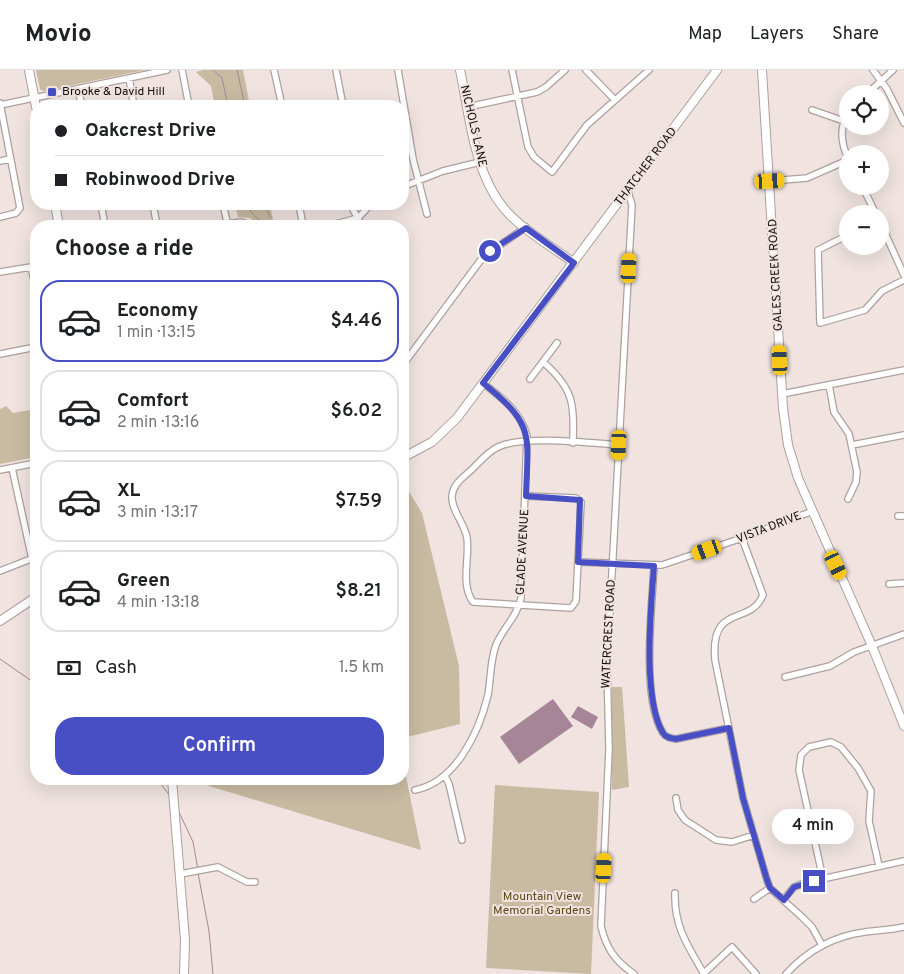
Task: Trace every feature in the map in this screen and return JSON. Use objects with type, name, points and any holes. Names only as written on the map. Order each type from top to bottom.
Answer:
[{"type":"street","points":[[29,70],[38,100]]},
{"type":"street","points":[[34,70],[37,100]]},
{"type":"street","points":[[0,217],[20,211],[0,104],[167,70]]},
{"type":"street","points":[[182,70],[188,100]]},
{"type":"street","points":[[274,70],[281,100]]},
{"type":"street","points":[[336,70],[342,100]]},
{"type":"street","points":[[398,70],[404,100]]},
{"type":"street","name":"NICHOLS LANE","points":[[460,70],[480,162],[504,209],[526,228],[574,263]]},
{"type":"street","points":[[512,70],[529,150],[536,160],[552,172],[582,132],[614,99],[649,70]]},
{"type":"street","points":[[468,107],[542,90],[565,70]]},
{"type":"street","points":[[586,70],[614,99]]},
{"type":"street","name":"THATCHER ROAD","points":[[409,455],[421,450],[444,433],[628,192],[717,70]]},
{"type":"street","name":"GALES CREEK ROAD","points":[[762,70],[782,394],[788,445],[813,510],[872,646],[904,726]]},
{"type":"street","points":[[873,70],[882,81],[904,123]]},
{"type":"street","points":[[877,85],[893,70]]},
{"type":"street","points":[[129,78],[133,100]]},
{"type":"street","points":[[78,89],[81,100]]},
{"type":"street","points":[[812,110],[839,119]]},
{"type":"street","points":[[409,129],[427,214]]},
{"type":"street","points":[[0,161],[10,159]]},
{"type":"street","points":[[409,186],[444,171],[480,162]]},
{"type":"street","points":[[770,181],[807,178],[839,163]]},
{"type":"street","name":"WATERCREST ROAD","points":[[628,192],[632,205],[606,682],[609,749],[601,926],[609,951],[618,962],[634,974]]},
{"type":"street","points":[[353,210],[358,218]]},
{"type":"street","points":[[350,220],[358,218],[365,210]]},
{"type":"street","points":[[409,357],[483,257],[526,228]]},
{"type":"street","points":[[839,240],[818,250],[820,323],[865,310],[882,291],[904,280]]},
{"type":"street","points":[[889,242],[904,275]]},
{"type":"street","points":[[0,272],[30,267]]},
{"type":"street","points":[[530,379],[557,343]]},
{"type":"street","points":[[0,354],[30,348]]},
{"type":"street","points":[[543,362],[557,374],[569,390],[574,411],[573,442]]},
{"type":"street","points":[[782,394],[904,370]]},
{"type":"street","name":"GLADE AVENUE","points":[[415,790],[429,787],[445,776],[466,750],[487,696],[496,646],[520,606],[528,442],[517,414],[483,383]]},
{"type":"street","points":[[829,385],[834,412],[849,434],[852,445],[857,477],[853,491],[848,499]]},
{"type":"street","points":[[852,445],[904,434]]},
{"type":"street","points":[[526,496],[580,500],[576,601],[573,607],[478,604],[471,599],[466,576],[467,537],[453,505],[452,493],[457,482],[492,450],[502,445],[528,442],[573,442],[619,445]]},
{"type":"street","points":[[0,470],[30,464]]},
{"type":"street","points":[[12,468],[30,542]]},
{"type":"street","name":"VISTA DRIVE","points":[[578,562],[654,566],[742,538],[813,510]]},
{"type":"street","points":[[742,538],[762,588],[762,595],[756,606],[723,622],[716,635],[715,660],[743,798],[770,888],[812,927],[822,945]]},
{"type":"street","points":[[0,571],[30,560]]},
{"type":"street","points":[[654,566],[650,675],[656,712],[663,734],[668,738],[676,739],[729,728]]},
{"type":"street","points":[[889,584],[904,583]]},
{"type":"street","points":[[0,621],[30,601]]},
{"type":"street","points":[[785,676],[830,666],[854,652],[904,634]]},
{"type":"street","points":[[823,879],[799,764],[803,751],[820,743],[831,742],[841,747],[868,784],[871,795],[869,821],[879,866]]},
{"type":"street","points":[[445,776],[449,784],[462,840]]},
{"type":"street","points":[[173,785],[185,940],[184,974]]},
{"type":"street","points":[[676,798],[678,810],[685,820],[716,840],[732,842],[754,835]]},
{"type":"street","points":[[784,900],[799,884],[904,861]]},
{"type":"street","points":[[180,874],[218,867],[247,882],[255,882]]},
{"type":"street","points":[[754,899],[770,888]]},
{"type":"street","points":[[675,893],[676,919],[679,929],[704,974],[732,948],[756,974]]},
{"type":"street","points":[[786,974],[805,956],[822,945],[857,933],[904,927]]},
{"type":"green space","points":[[36,70],[145,70],[44,91],[40,89]]},
{"type":"green space","points":[[203,70],[243,70],[249,100],[214,100],[211,86],[196,72]]},
{"type":"green space","points":[[236,210],[271,210],[273,220],[253,220],[238,217]]},
{"type":"green space","points":[[6,406],[13,413],[30,410],[30,458],[0,464],[0,409]]},
{"type":"green space","points":[[409,492],[422,513],[459,666],[460,724],[409,737]]},
{"type":"green space","points":[[612,687],[622,687],[629,787],[612,790]]},
{"type":"green space","points":[[408,785],[421,850],[209,786]]},
{"type":"green space","name":"Mountain View Memorial Gardens","points":[[495,785],[599,792],[591,974],[486,968]]},
{"type":"shaded area","points":[[553,699],[573,726],[519,764],[500,737]]},
{"type":"shaded area","points":[[578,706],[598,717],[592,729],[571,717]]},
{"type":"waterway","points":[[213,70],[222,78],[227,100]]},
{"type":"waterway","points":[[237,70],[244,100]]},
{"type":"waterway","points":[[250,210],[259,220]]},
{"type":"waterway","points":[[267,210],[270,217]]},
{"type":"waterway","points":[[0,659],[30,680]]},
{"type":"waterway","points":[[162,785],[170,796]]},
{"type":"waterway","points":[[178,810],[193,842],[198,870]]},
{"type":"waterway","points":[[198,873],[209,931],[213,974]]},
{"type":"place","name":"Brooke & David Hill","points":[[52,92]]},
{"type":"route","points":[[490,251],[526,228],[574,263],[483,383],[511,406],[522,421],[528,442],[526,496],[576,498],[580,500],[578,562],[654,566],[649,659],[652,692],[663,734],[668,738],[676,739],[729,728],[743,798],[770,888],[784,900],[794,887],[814,881]]}]
